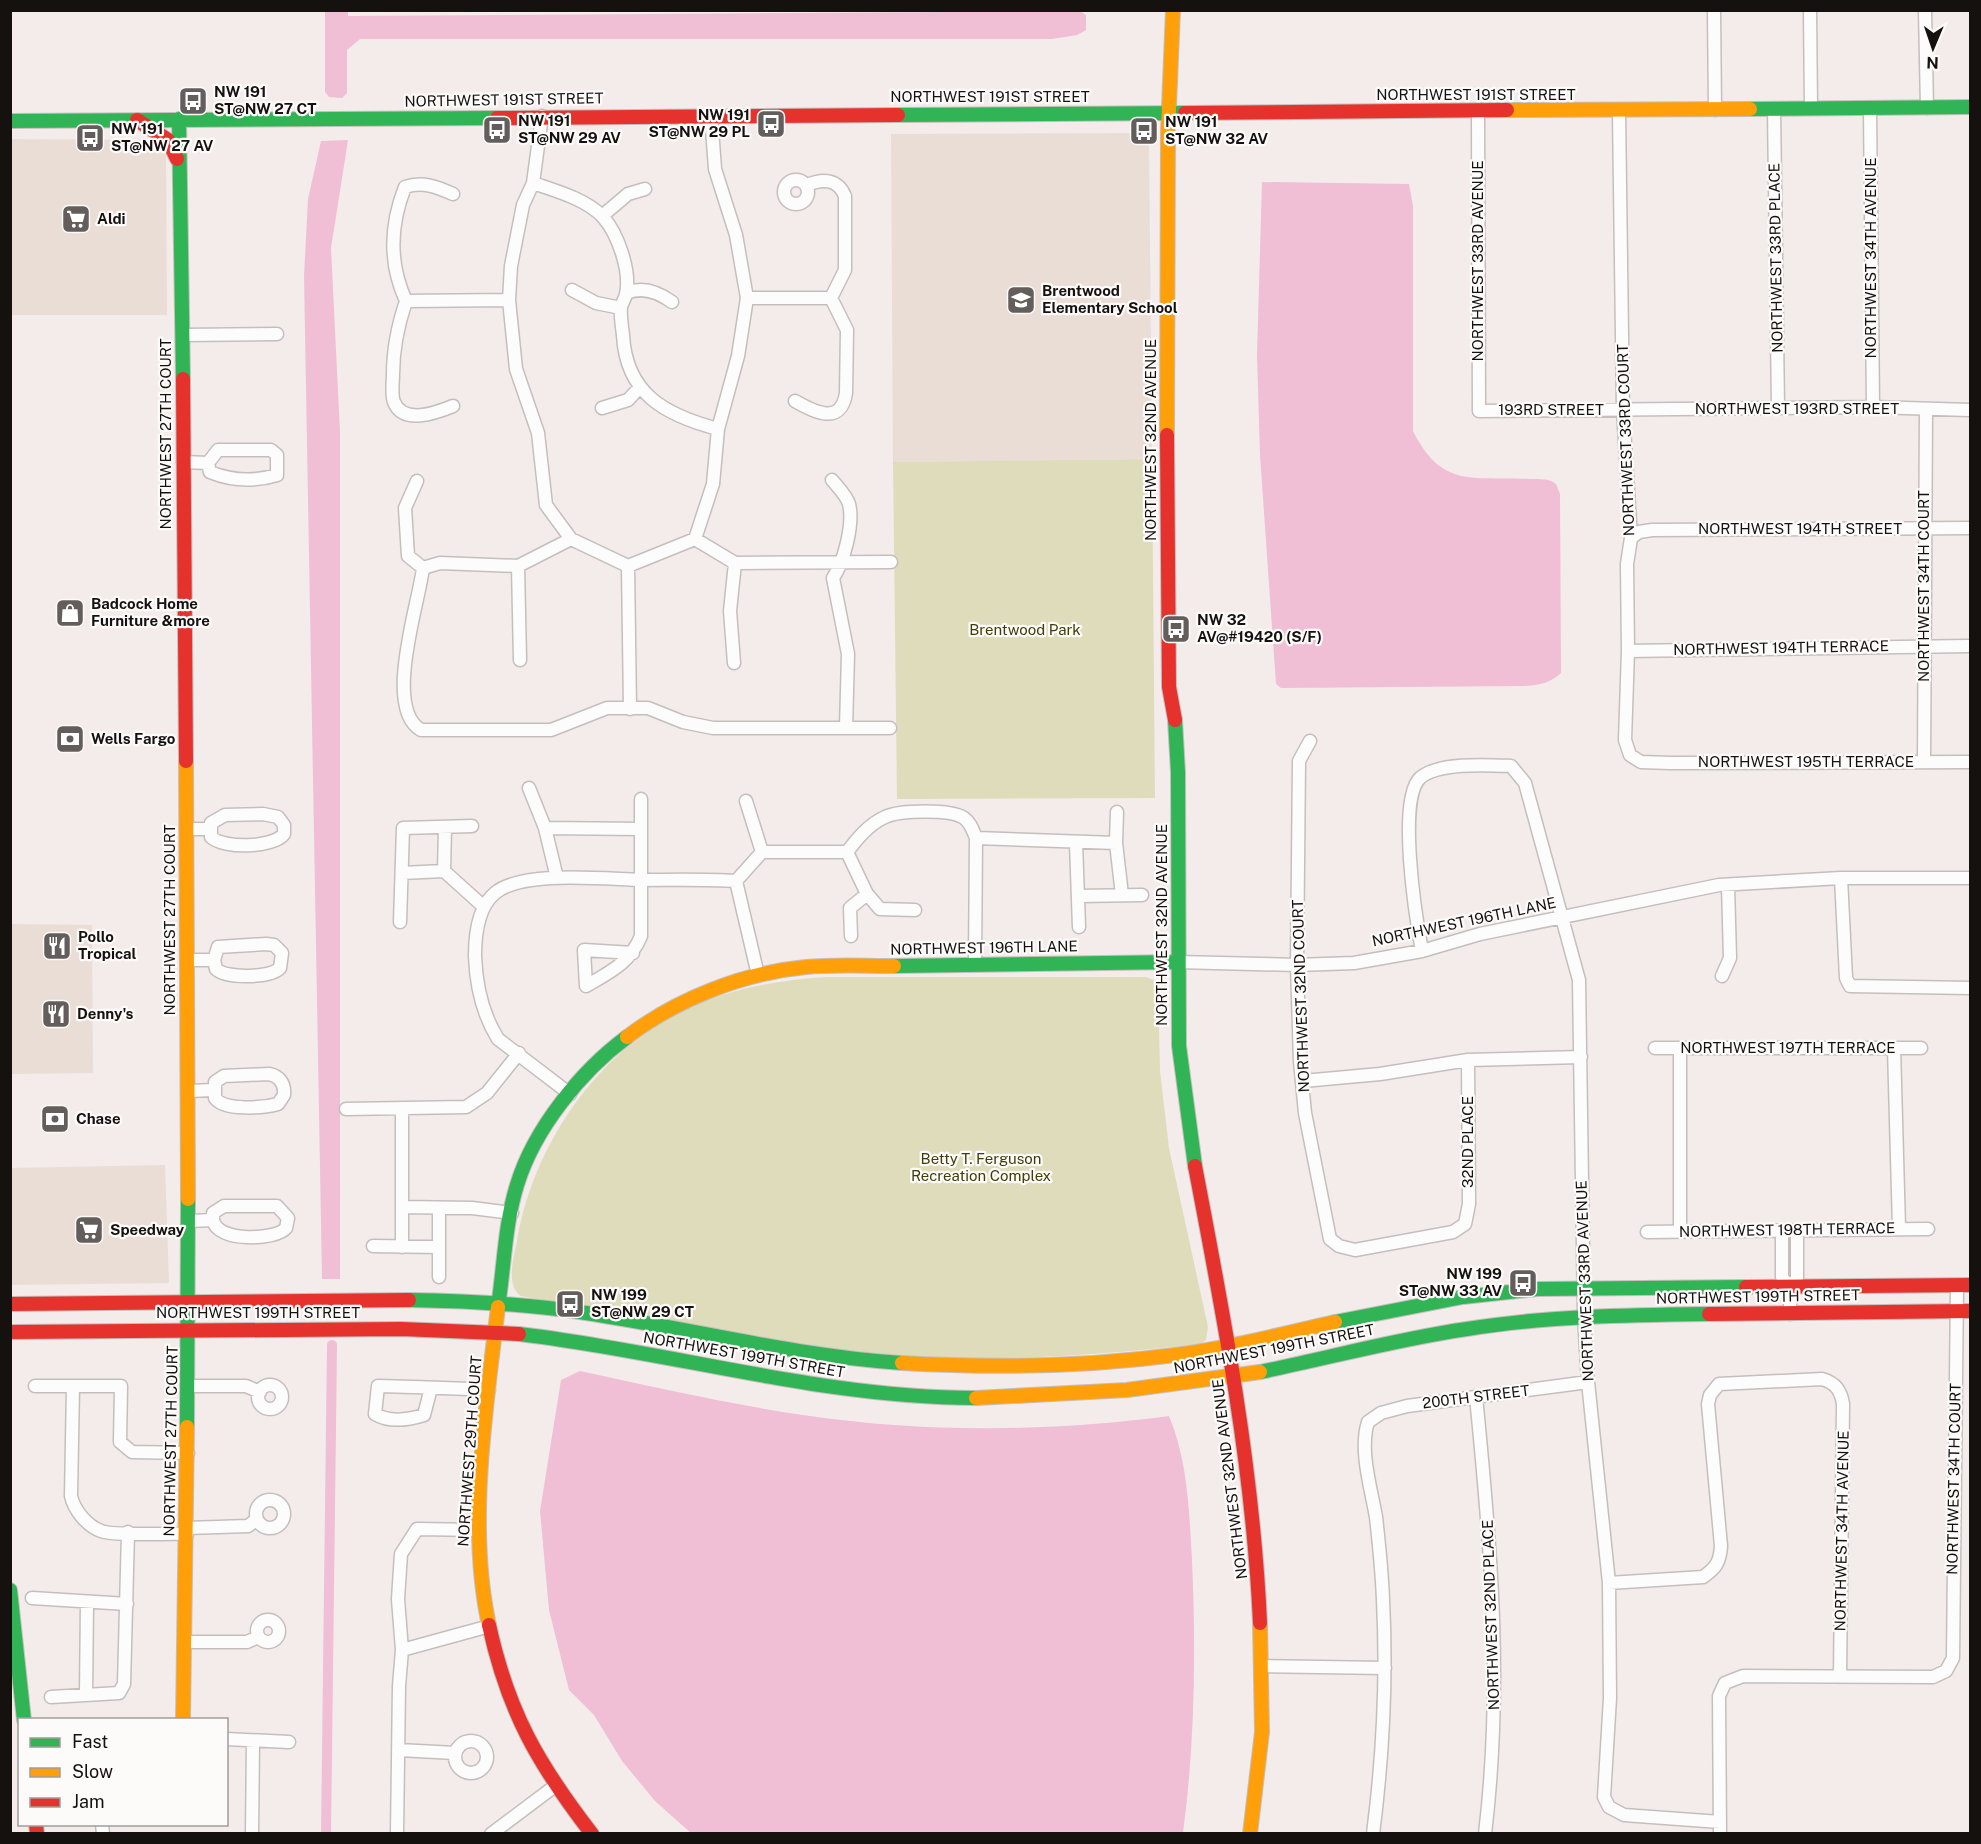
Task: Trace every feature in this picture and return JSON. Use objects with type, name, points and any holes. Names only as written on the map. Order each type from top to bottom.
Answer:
[{"type":"street","name":"NORTHWEST 32ND AVENUE","points":[[1173,10],[1168,155],[1168,676],[1176,726],[1179,1046],[1184,1095],[1235,1376],[1257,1550],[1262,1666],[1262,1732],[1250,1833]]},
{"type":"street","points":[[1714,10],[1715,110]]},
{"type":"street","points":[[1810,10],[1811,108]]},
{"type":"street","points":[[1925,10],[1927,108]]},
{"type":"street","name":"NORTHWEST 191ST STREET","points":[[10,121],[1971,107]]},
{"type":"street","name":"NORTHWEST 34TH AVENUE","points":[[1870,108],[1873,407]]},
{"type":"street","name":"NORTHWEST 33RD PLACE","points":[[1774,109],[1778,408]]},
{"type":"street","name":"NORTHWEST 33RD COURT","points":[[1619,111],[1623,410],[1631,538],[1627,564],[1628,651],[1625,740],[1630,755],[1641,762]]},
{"type":"street","name":"NORTHWEST 33RD AVENUE","points":[[1478,112],[1479,411]]},
{"type":"street","points":[[542,116],[533,183],[523,205],[511,266],[509,300],[516,369],[538,433],[546,505],[571,539],[628,566],[694,539],[712,484],[718,429],[738,356],[747,298],[736,235],[715,170],[711,115]]},
{"type":"street","points":[[134,119],[168,140],[182,177]]},
{"type":"street","name":"NORTHWEST 27TH COURT","points":[[179,119],[182,177],[189,1221],[183,1718]]},
{"type":"street","points":[[807,185],[817,180],[831,181],[841,187],[846,196],[845,270],[831,298]]},
{"type":"street","points":[[533,183],[571,197],[602,216],[621,247],[627,292],[621,308],[624,355],[639,388],[660,407],[684,420],[718,429]]},
{"type":"street","points":[[453,194],[430,184],[414,184],[405,187],[399,203],[393,255],[396,279],[406,301],[398,325],[393,359],[393,402],[402,412],[419,416],[453,406]]},
{"type":"street","points":[[602,216],[628,194],[645,189]]},
{"type":"street","points":[[572,290],[596,303],[621,308]]},
{"type":"street","points":[[627,292],[650,290],[672,302]]},
{"type":"street","points":[[747,298],[831,298]]},
{"type":"street","points":[[795,401],[817,413],[825,414],[838,411],[845,402],[847,330],[831,298]]},
{"type":"street","points":[[406,301],[509,300]]},
{"type":"street","points":[[183,335],[277,334]]},
{"type":"street","points":[[602,408],[628,400],[639,388]]},
{"type":"street","name":"NORTHWEST 193RD STREET","points":[[1623,410],[1873,407],[1926,411],[1971,410]]},
{"type":"street","name":"193RD STREET","points":[[1479,411],[1623,410]]},
{"type":"street","name":"NORTHWEST 34TH COURT","points":[[1924,762],[1926,411]]},
{"type":"street","points":[[218,450],[271,450],[277,455],[279,467],[278,475],[259,480],[225,478],[210,472],[208,463],[218,450]]},
{"type":"street","points":[[183,462],[208,463]]},
{"type":"street","points":[[832,480],[849,503],[847,542],[843,563],[833,578],[848,654],[846,728]]},
{"type":"street","points":[[417,481],[405,508],[406,540],[408,556],[423,567]]},
{"type":"street","name":"NORTHWEST 194TH STREET","points":[[1631,538],[1639,532],[1652,530],[1971,528]]},
{"type":"street","points":[[423,567],[440,562],[518,566],[571,539]]},
{"type":"street","points":[[694,539],[735,563],[891,562]]},
{"type":"street","points":[[734,663],[730,611],[735,563]]},
{"type":"street","points":[[518,566],[520,660]]},
{"type":"street","points":[[628,566],[630,709]]},
{"type":"street","points":[[423,567],[420,590],[409,633],[405,680],[408,716],[414,726],[421,730],[550,730],[607,708],[648,708],[683,722],[712,728],[890,729]]},
{"type":"street","name":"NORTHWEST 194TH TERRACE","points":[[1628,651],[1971,646]]},
{"type":"street","name":"NORTHWEST 32ND COURT","points":[[1310,741],[1299,761],[1297,965],[1303,1081],[1305,1113],[1327,1228],[1330,1239],[1339,1246]]},
{"type":"street","name":"NORTHWEST 195TH TERRACE","points":[[1641,762],[1971,762]]},
{"type":"street","name":"NORTHWEST 33RD AVENUE","points":[[1422,951],[1410,874],[1410,797],[1421,778],[1430,772],[1455,767],[1510,766],[1525,783],[1579,980],[1584,1316],[1588,1382],[1609,1583],[1610,1698],[1604,1797],[1609,1807],[1624,1815],[1720,1828]]},
{"type":"street","points":[[529,788],[545,828],[557,878]]},
{"type":"street","points":[[633,953],[641,936],[641,799]]},
{"type":"street","points":[[746,801],[762,852]]},
{"type":"street","points":[[847,852],[860,835],[884,817],[901,812],[951,813],[963,818],[971,826],[976,838],[975,964]]},
{"type":"street","points":[[1117,812],[1116,843],[1122,895]]},
{"type":"street","points":[[263,814],[278,817],[285,829],[280,838],[268,844],[219,843],[212,837],[210,830],[214,819],[225,815],[263,814]]},
{"type":"street","points":[[400,922],[403,828],[472,826]]},
{"type":"street","points":[[444,871],[445,827]]},
{"type":"street","points":[[545,828],[641,829]]},
{"type":"street","points":[[186,830],[210,830]]},
{"type":"street","points":[[976,838],[1116,843]]},
{"type":"street","points":[[1076,843],[1079,927]]},
{"type":"street","points":[[570,1094],[498,1039],[490,1028],[476,976],[475,938],[484,907],[496,893],[514,883],[557,878],[736,881],[762,852],[847,852]]},
{"type":"street","points":[[847,852],[867,894],[880,909],[915,910]]},
{"type":"street","points":[[402,873],[444,871],[484,907]]},
{"type":"street","points":[[1841,878],[1846,978],[1851,986],[1860,988],[1971,988]]},
{"type":"street","name":"NORTHWEST 196TH LANE","points":[[570,1094],[594,1065],[639,1026],[702,992],[758,975],[806,967],[1177,962],[1297,965],[1354,963],[1422,951],[1480,934],[1728,885],[1841,878],[1971,878]]},
{"type":"street","points":[[736,881],[758,975]]},
{"type":"street","points":[[1722,976],[1730,958],[1728,885]]},
{"type":"street","points":[[851,936],[850,908],[867,894]]},
{"type":"street","points":[[1078,896],[1142,896]]},
{"type":"street","points":[[266,944],[279,948],[283,959],[280,968],[272,975],[222,974],[216,969],[214,960],[216,952],[222,946],[266,944]]},
{"type":"street","points":[[187,960],[214,960]]},
{"type":"street","name":"NORTHWEST 197TH TERRACE","points":[[1655,1048],[1922,1048]]},
{"type":"street","points":[[1680,1048],[1680,1232]]},
{"type":"street","points":[[1894,1048],[1899,1228]]},
{"type":"street","points":[[346,1109],[466,1107],[487,1093],[519,1053]]},
{"type":"street","points":[[1303,1081],[1380,1074],[1468,1060],[1581,1057]]},
{"type":"street","name":"32ND PLACE","points":[[1339,1246],[1355,1250],[1453,1232],[1465,1224],[1468,1204],[1468,1060]]},
{"type":"street","points":[[269,1074],[281,1080],[285,1090],[282,1099],[273,1105],[229,1106],[216,1101],[214,1090],[215,1082],[224,1076],[269,1074]]},
{"type":"street","points":[[188,1091],[214,1090]]},
{"type":"street","name":"NORTHWEST 29TH COURT","points":[[570,1094],[546,1126],[519,1177],[495,1332],[479,1530],[481,1584],[486,1627],[506,1691],[524,1734],[555,1786],[592,1833]]},
{"type":"street","points":[[402,1109],[402,1247]]},
{"type":"street","points":[[224,1206],[277,1206],[286,1213],[288,1224],[278,1236],[230,1236],[219,1232],[214,1227],[213,1220],[213,1213],[224,1206]]},
{"type":"street","points":[[402,1207],[512,1213]]},
{"type":"street","points":[[439,1208],[439,1277]]},
{"type":"street","points":[[189,1221],[213,1220]]},
{"type":"street","name":"NORTHWEST 198TH TERRACE","points":[[1647,1232],[1928,1229]]},
{"type":"street","points":[[1790,1314],[1790,1288],[1797,1278],[1797,1230]]},
{"type":"street","points":[[1782,1231],[1782,1277],[1790,1288]]},
{"type":"street","points":[[373,1246],[439,1247]]},
{"type":"street","name":"NORTHWEST 34TH COURT","points":[[1840,1677],[1933,1677],[1946,1671],[1953,1658],[1964,1285]]},
{"type":"street","name":"NORTHWEST 199TH STREET","points":[[10,1304],[384,1299],[499,1302],[587,1313],[798,1352],[944,1366],[1086,1364],[1230,1346],[1356,1317],[1463,1297],[1537,1288],[1964,1285]]},
{"type":"street","name":"NORTHWEST 199TH STREET","points":[[10,1332],[377,1329],[495,1332],[587,1343],[792,1383],[870,1393],[939,1397],[1085,1395],[1235,1376],[1465,1329],[1584,1316],[1964,1311]]},
{"type":"street","name":"NORTHWEST 34TH AVENUE","points":[[1609,1583],[1703,1577],[1714,1569],[1720,1560],[1721,1546],[1708,1404],[1714,1388],[1728,1382],[1822,1379],[1831,1381],[1836,1386],[1843,1404],[1840,1677]]},
{"type":"street","name":"200TH STREET","points":[[1385,1668],[1383,1599],[1377,1530],[1365,1444],[1368,1422],[1381,1413],[1407,1406],[1588,1382]]},
{"type":"street","points":[[35,1386],[122,1386],[120,1442],[132,1452],[188,1453]]},
{"type":"street","points":[[73,1386],[73,1504],[85,1520],[102,1532],[128,1532],[187,1531],[248,1526],[257,1519]]},
{"type":"street","points":[[188,1386],[246,1386],[260,1392]]},
{"type":"street","points":[[431,1388],[424,1415],[410,1420],[384,1419],[375,1414],[378,1386],[489,1390]]},
{"type":"street","name":"NORTHWEST 32ND PLACE","points":[[1476,1397],[1492,1558],[1496,1654],[1491,1786],[1485,1833]]},
{"type":"street","points":[[397,1833],[399,1686],[402,1650],[398,1599],[401,1554],[417,1529],[479,1530]]},
{"type":"street","points":[[51,1697],[74,1698],[86,1694],[119,1693],[124,1684],[128,1532]]},
{"type":"street","points":[[10,1590],[24,1718]]},
{"type":"street","points":[[32,1598],[127,1604]]},
{"type":"street","points":[[86,1694],[87,1603]]},
{"type":"street","points":[[402,1650],[486,1627]]},
{"type":"street","points":[[185,1642],[247,1642],[258,1637]]},
{"type":"street","points":[[1262,1666],[1385,1668],[1383,1722],[1373,1833]]},
{"type":"street","points":[[1720,1828],[1719,1696],[1725,1683],[1743,1676],[1840,1677]]},
{"type":"street","points":[[228,1739],[289,1742]]},
{"type":"street","points":[[252,1833],[253,1742]]},
{"type":"street","points":[[399,1750],[455,1753]]},
{"type":"street","points":[[491,1833],[507,1829],[555,1786]]},
{"type":"shaded area","points":[[325,11],[348,11],[348,16],[1080,11],[1086,15],[1086,30],[1077,35],[1052,39],[360,39],[347,50],[347,93],[342,98],[329,97],[325,92]]},
{"type":"shaded area","name":"Brentwood Elementary School","points":[[1138,133],[1149,142],[1152,459],[893,462],[891,134]]},
{"type":"shaded area","points":[[10,139],[152,140],[166,155],[167,315],[11,315]]},
{"type":"shaded area","points":[[348,140],[331,248],[340,432],[340,1279],[322,1279],[304,276],[308,199],[321,141]]},
{"type":"shaded area","points":[[1262,182],[1409,184],[1413,206],[1413,431],[1435,463],[1460,476],[1543,479],[1556,484],[1560,494],[1561,673],[1553,679],[1525,686],[1281,688],[1276,684],[1260,455],[1257,355]]},
{"type":"shaded area","points":[[11,924],[92,925],[93,1073],[11,1074]]},
{"type":"shaded area","points":[[165,1165],[169,1283],[11,1285],[11,1168]]},
{"type":"shaded area","points":[[580,1371],[775,1411],[894,1425],[1032,1427],[1169,1416],[1180,1451],[1187,1486],[1193,1594],[1192,1731],[1183,1833],[692,1834],[655,1801],[622,1761],[594,1715],[569,1690],[549,1610],[540,1511],[561,1380]]},
{"type":"green space","name":"Brentwood Park","points":[[1152,459],[1155,798],[897,799],[893,462]]},
{"type":"green space","name":"Betty T. Ferguson Recreation Complex","points":[[826,977],[1146,977],[1154,980],[1158,987],[1160,1071],[1169,1148],[1208,1327],[1206,1340],[1200,1344],[1049,1357],[973,1358],[897,1355],[802,1345],[521,1296],[513,1285],[514,1255],[526,1204],[539,1167],[556,1133],[578,1100],[603,1070],[631,1044],[663,1022],[697,1004],[760,985]]},
{"type":"waterway","points":[[326,1834],[332,1345]]},
{"type":"traffic: fast","points":[[1750,109],[1970,107]]},
{"type":"traffic: fast","points":[[898,115],[1185,113]]},
{"type":"traffic: fast","points":[[10,121],[497,118]]},
{"type":"traffic: fast","points":[[179,119],[183,379]]},
{"type":"traffic: fast","points":[[1175,720],[1178,772],[1179,1046],[1195,1166]]},
{"type":"traffic: fast","points":[[894,966],[1177,962]]},
{"type":"traffic: fast","points":[[498,1307],[513,1200],[535,1143],[576,1084],[627,1037]]},
{"type":"traffic: fast","points":[[187,1427],[188,1199]]},
{"type":"traffic: fast","points":[[1335,1322],[1463,1297],[1537,1289],[1746,1287]]},
{"type":"traffic: fast","points":[[409,1300],[498,1303],[564,1310],[783,1348],[902,1363]]},
{"type":"traffic: fast","points":[[1260,1372],[1441,1333],[1527,1321],[1709,1314]]},
{"type":"traffic: fast","points":[[519,1334],[861,1391],[976,1398]]},
{"type":"traffic: fast","points":[[10,1590],[24,1718]]},
{"type":"traffic: slow","points":[[1167,435],[1168,131],[1173,10]]},
{"type":"traffic: slow","points":[[1507,110],[1750,109]]},
{"type":"traffic: slow","points":[[186,761],[188,1199]]},
{"type":"traffic: slow","points":[[627,1037],[646,1023],[689,1000],[758,975],[817,966],[894,966]]},
{"type":"traffic: slow","points":[[489,1625],[479,1548],[479,1507],[484,1425],[498,1307]]},
{"type":"traffic: slow","points":[[902,1363],[970,1366],[1039,1365],[1141,1359],[1215,1349],[1335,1322]]},
{"type":"traffic: slow","points":[[976,1398],[1127,1390],[1260,1372]]},
{"type":"traffic: slow","points":[[183,1718],[187,1427]]},
{"type":"traffic: slow","points":[[1250,1834],[1262,1732],[1260,1623]]},
{"type":"traffic: jam","points":[[1185,113],[1507,110]]},
{"type":"traffic: jam","points":[[497,118],[898,115]]},
{"type":"traffic: jam","points":[[137,120],[168,140],[177,159]]},
{"type":"traffic: jam","points":[[183,379],[186,761]]},
{"type":"traffic: jam","points":[[1167,435],[1169,687],[1175,720]]},
{"type":"traffic: jam","points":[[1195,1166],[1236,1393],[1251,1507],[1260,1623]]},
{"type":"traffic: jam","points":[[1746,1287],[1970,1285]]},
{"type":"traffic: jam","points":[[10,1304],[409,1300]]},
{"type":"traffic: jam","points":[[1709,1314],[1970,1311]]},
{"type":"traffic: jam","points":[[10,1332],[401,1329],[519,1334]]},
{"type":"traffic: jam","points":[[489,1625],[506,1685],[527,1736],[556,1784],[592,1834]]},
{"type":"traffic: jam","points":[[36,1826],[37,1834]]},
{"type":"place","name":"NW 191 ST@NW 27 CT","points":[[193,101]]},
{"type":"place","name":"NW 191 ST@NW 29 PL","points":[[771,124]]},
{"type":"place","name":"NW 191 ST@NW 29 AV","points":[[497,130]]},
{"type":"place","name":"NW 191 ST@NW 32 AV","points":[[1144,131]]},
{"type":"place","name":"NW 191 ST@NW 27 AV","points":[[90,138]]},
{"type":"place","name":"Aldi","points":[[76,219]]},
{"type":"place","name":"Brentwood Elementary School","points":[[1021,300]]},
{"type":"place","name":"Badcock Home Furniture &more","points":[[70,613]]},
{"type":"place","name":"NW 32 AV@#19420 (S/F)","points":[[1176,629]]},
{"type":"place","name":"Wells Fargo","points":[[70,739]]},
{"type":"place","name":"Pollo Tropical","points":[[57,946]]},
{"type":"place","name":"Denny's","points":[[56,1014]]},
{"type":"place","name":"Chase","points":[[55,1119]]},
{"type":"place","name":"Speedway","points":[[89,1230]]},
{"type":"place","name":"NW 199 ST@NW 33 AV","points":[[1523,1283]]},
{"type":"place","name":"NW 199 ST@NW 29 CT","points":[[570,1304]]}]
